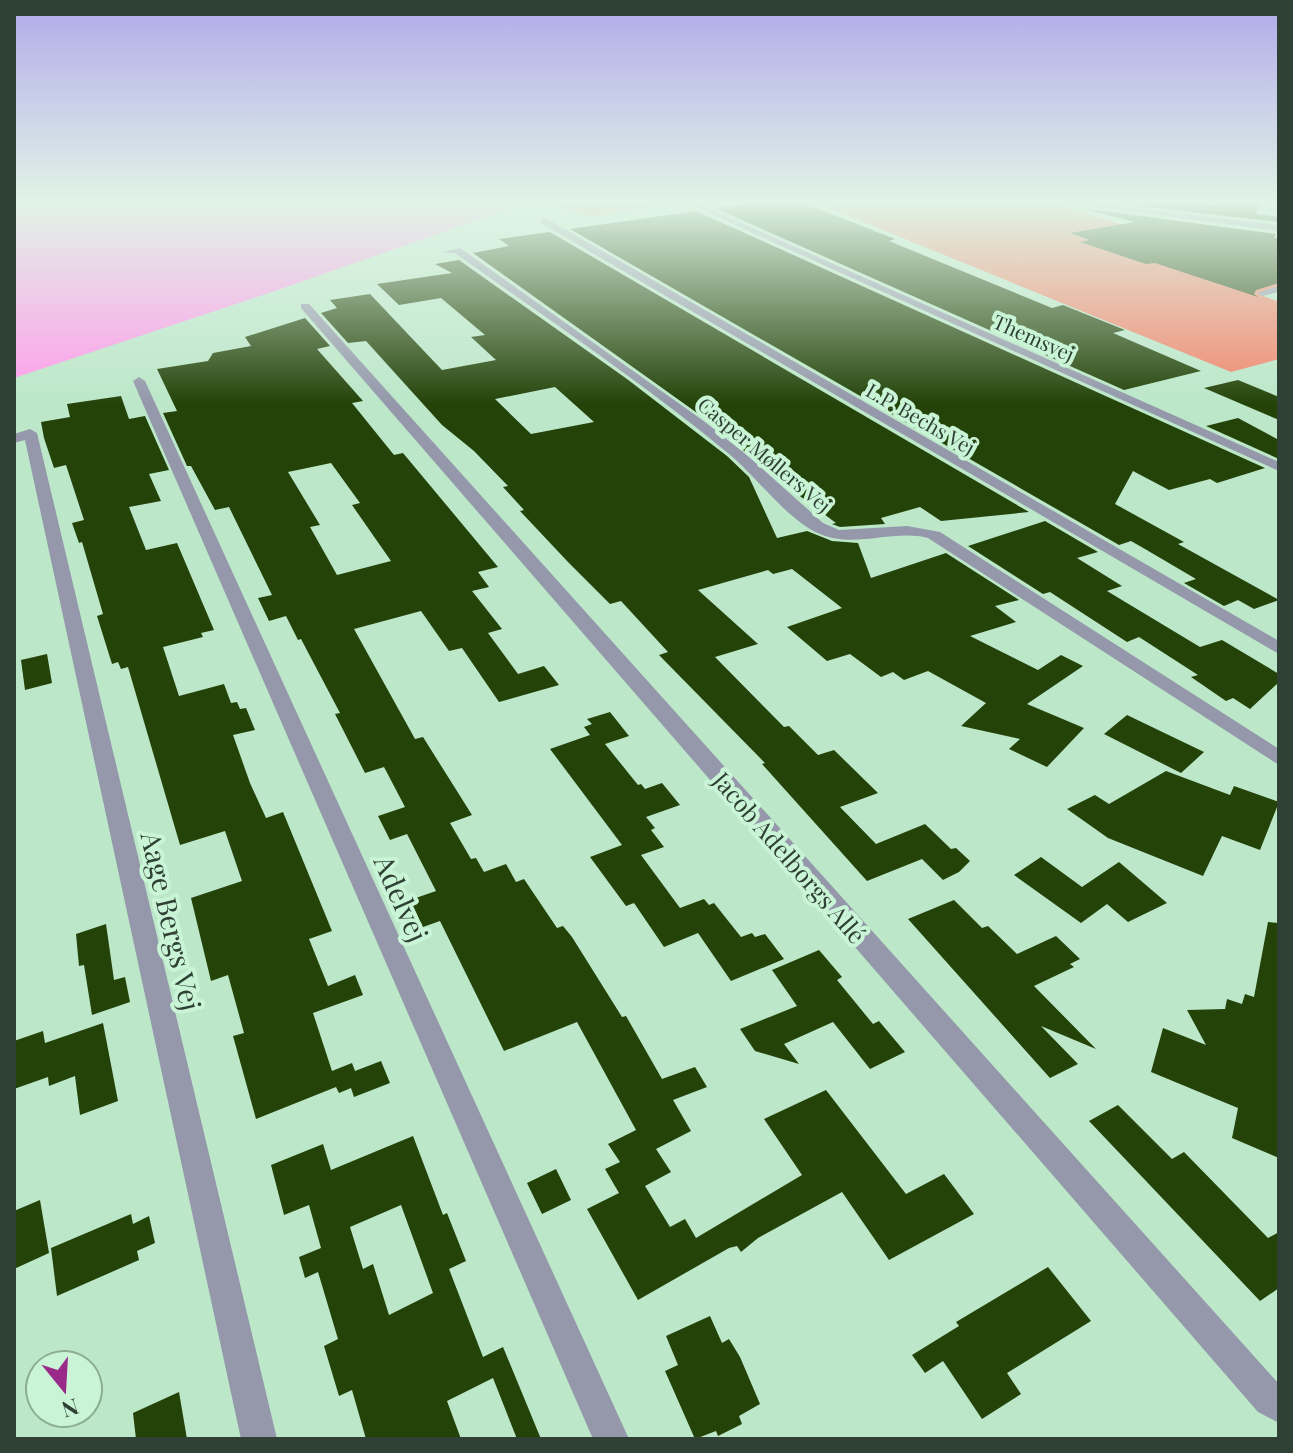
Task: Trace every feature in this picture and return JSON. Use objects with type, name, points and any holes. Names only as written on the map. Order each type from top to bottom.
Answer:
[{"type":"street","name":"Casper Møllers Vej","points":[[484,269],[669,399],[756,468],[820,528],[837,533],[916,531],[934,535],[1279,758]]},
{"type":"street","name":"L.P. Bechs Vej","points":[[626,269],[1279,649]]},
{"type":"street","name":"Themsvej","points":[[837,269],[1279,467]]},
{"type":"street","points":[[1262,293],[1279,289]]},
{"type":"street","name":"Jacob Adelborgs Allé","points":[[305,306],[1166,1283],[1270,1400],[1279,1405]]},
{"type":"street","name":"Adelvej","points":[[139,381],[611,1439]]},
{"type":"street","name":"Aage Bergs Vej","points":[[14,439],[30,433],[259,1439]]},
{"type":"shaded area","points":[[14,269],[338,269],[275,291],[14,378]]},
{"type":"shaded area","points":[[978,269],[1262,269],[1279,274],[1279,289],[1258,294],[1279,302],[1279,359],[1231,372]]},
{"type":"building","points":[[444,269],[471,269],[627,379],[727,456],[749,477],[777,538],[807,531],[832,541],[858,543],[871,578],[946,553],[1019,600],[995,606],[1016,622],[970,636],[1038,670],[1061,655],[1083,666],[1027,704],[1084,728],[1047,767],[1009,749],[1020,739],[961,726],[986,703],[928,671],[904,680],[893,672],[881,677],[850,654],[827,661],[787,627],[842,608],[792,569],[773,574],[768,570],[698,590],[758,644],[715,657],[784,727],[789,726],[818,755],[834,750],[878,793],[840,807],[876,844],[925,824],[951,849],[956,848],[970,861],[959,872],[943,880],[922,859],[867,881],[762,764],[765,763],[659,655],[668,652],[621,601],[610,604],[568,562],[520,511],[524,510],[503,487],[508,486],[474,451],[442,425],[366,341],[348,343],[321,313],[337,308],[330,300],[370,294],[442,370],[496,360],[471,337],[485,335],[441,298],[399,305],[377,284],[452,273]],"holes":[[[555,387],[594,422],[531,434],[495,399]]]},
{"type":"building","points":[[495,269],[613,269],[1029,512],[941,521],[920,507],[881,518],[885,524],[840,527],[832,524],[836,523],[707,420]]},
{"type":"building","points":[[639,269],[824,269],[1265,468],[1217,483],[1210,479],[1169,490],[1133,471],[1115,504],[1184,542],[1178,544],[1279,600],[1254,609],[1238,600],[1224,606],[1184,583],[1196,579],[1145,549],[1131,541],[1119,545]]},
{"type":"building","points":[[852,269],[957,269],[1052,308],[1063,305],[1125,330],[1113,333],[1201,371],[1124,390]]},
{"type":"building","points":[[1173,269],[1279,269],[1279,283],[1256,290],[1254,294],[1258,297]]},
{"type":"building","points":[[305,318],[330,346],[317,349],[363,401],[352,403],[394,455],[403,453],[498,567],[478,572],[489,587],[472,591],[502,629],[488,633],[518,674],[544,666],[559,685],[499,702],[462,648],[449,651],[421,611],[354,629],[415,739],[423,737],[472,815],[450,823],[471,859],[476,858],[484,872],[506,864],[516,882],[524,879],[557,928],[563,926],[572,937],[622,1017],[626,1016],[662,1079],[695,1067],[707,1087],[673,1100],[691,1131],[656,1149],[671,1172],[645,1186],[670,1227],[685,1219],[696,1238],[802,1175],[764,1119],[826,1090],[906,1194],[944,1174],[974,1214],[889,1260],[842,1192],[758,1238],[741,1252],[737,1246],[729,1248],[638,1300],[587,1209],[619,1193],[605,1169],[620,1162],[608,1144],[636,1130],[577,1022],[504,1051],[440,921],[423,927],[410,900],[436,891],[407,834],[390,840],[378,816],[405,807],[384,767],[365,773],[335,714],[340,713],[301,639],[298,640],[286,616],[269,621],[258,598],[272,595],[229,507],[215,510],[191,466],[187,466],[163,413],[177,411],[157,369],[208,361],[213,353],[251,346],[245,337]],"holes":[[[331,463],[360,503],[352,505],[391,561],[337,575],[310,527],[320,525],[288,472]]]},
{"type":"building","points":[[1238,380],[1279,397],[1279,420],[1204,388]]},
{"type":"building","points":[[121,396],[129,419],[145,416],[169,470],[149,474],[161,501],[129,507],[146,550],[177,543],[214,630],[201,633],[203,637],[163,647],[179,696],[224,684],[231,703],[237,702],[240,709],[246,708],[255,730],[233,735],[266,818],[283,812],[332,931],[309,939],[328,986],[355,975],[363,995],[313,1013],[332,1071],[352,1063],[355,1071],[381,1061],[390,1083],[354,1097],[351,1088],[339,1093],[336,1087],[256,1119],[233,1036],[244,1033],[228,975],[211,981],[191,898],[242,881],[225,831],[180,845],[128,667],[121,669],[118,662],[112,664],[97,616],[103,614],[82,542],[79,543],[72,523],[84,520],[66,465],[54,468],[41,422],[70,417],[67,404]]},
{"type":"building","points":[[1238,418],[1279,440],[1279,459],[1206,426]]},
{"type":"building","points":[[1045,521],[1098,552],[1077,558],[1122,586],[1107,591],[1200,647],[1222,640],[1279,674],[1279,682],[1250,709],[1233,698],[1226,701],[1191,677],[1198,675],[1139,637],[1127,642],[1050,592],[1043,594],[968,546]]},
{"type":"building","points":[[47,654],[52,683],[25,690],[21,660]]},
{"type":"building","points":[[610,712],[629,736],[605,744],[638,785],[645,789],[662,783],[680,805],[646,817],[655,828],[651,830],[664,847],[641,855],[680,908],[704,899],[709,905],[714,903],[741,937],[752,933],[755,937],[765,934],[784,959],[731,981],[698,933],[664,947],[634,903],[626,906],[590,857],[622,845],[550,749],[590,735],[584,727],[592,724],[587,719]]},
{"type":"building","points":[[1127,715],[1204,752],[1181,773],[1104,734]]},
{"type":"building","points":[[1166,771],[1230,795],[1234,786],[1279,802],[1260,850],[1222,836],[1203,876],[1108,838],[1067,809],[1095,795],[1109,804]]},
{"type":"building","points":[[1041,857],[1082,887],[1119,862],[1167,903],[1128,922],[1107,904],[1081,923],[1014,875]]},
{"type":"building","points":[[954,900],[982,928],[988,926],[1017,954],[1056,936],[1080,959],[1070,964],[1074,967],[1034,986],[1096,1049],[1041,1026],[1078,1064],[1050,1078],[908,919]]},
{"type":"building","points":[[1268,922],[1279,923],[1279,1158],[1232,1138],[1238,1108],[1151,1072],[1163,1028],[1206,1045],[1187,1010],[1225,1009],[1227,999],[1242,1004],[1245,994],[1254,997]]},
{"type":"building","points":[[106,924],[114,980],[125,977],[130,1002],[92,1015],[84,965],[79,966],[76,934]]},
{"type":"building","points":[[819,950],[842,977],[837,980],[873,1024],[879,1021],[905,1052],[870,1069],[833,1022],[784,1044],[799,1064],[755,1051],[740,1029],[797,1006],[772,970]]},
{"type":"building","points":[[103,1023],[118,1101],[80,1115],[75,1076],[49,1086],[48,1077],[14,1089],[14,1041],[43,1031],[45,1043]]},
{"type":"building","points":[[1118,1105],[1172,1159],[1184,1152],[1268,1238],[1279,1232],[1279,1288],[1260,1301],[1089,1121]]},
{"type":"building","points":[[413,1136],[443,1215],[447,1213],[466,1261],[449,1269],[483,1357],[503,1347],[541,1439],[517,1439],[493,1378],[447,1401],[461,1439],[366,1439],[352,1390],[339,1396],[324,1346],[338,1339],[318,1272],[305,1278],[299,1257],[321,1248],[309,1205],[284,1215],[271,1165],[323,1144],[331,1170]],"holes":[[[401,1205],[433,1293],[389,1315],[373,1264],[363,1269],[350,1227]]]},
{"type":"building","points":[[556,1169],[571,1200],[542,1214],[527,1183]]},
{"type":"building","points":[[40,1200],[49,1253],[14,1269],[14,1211]]},
{"type":"building","points":[[131,1214],[133,1224],[149,1216],[155,1243],[137,1251],[139,1260],[57,1296],[51,1248]]},
{"type":"building","points":[[1048,1267],[1091,1321],[1007,1373],[1021,1394],[982,1419],[943,1361],[925,1373],[912,1355],[959,1326],[956,1322]]},
{"type":"building","points":[[710,1316],[722,1343],[729,1339],[740,1357],[760,1404],[739,1416],[742,1424],[718,1436],[716,1431],[695,1439],[665,1371],[678,1365],[666,1336]]},
{"type":"building","points":[[179,1392],[187,1439],[136,1439],[133,1413]]}]
